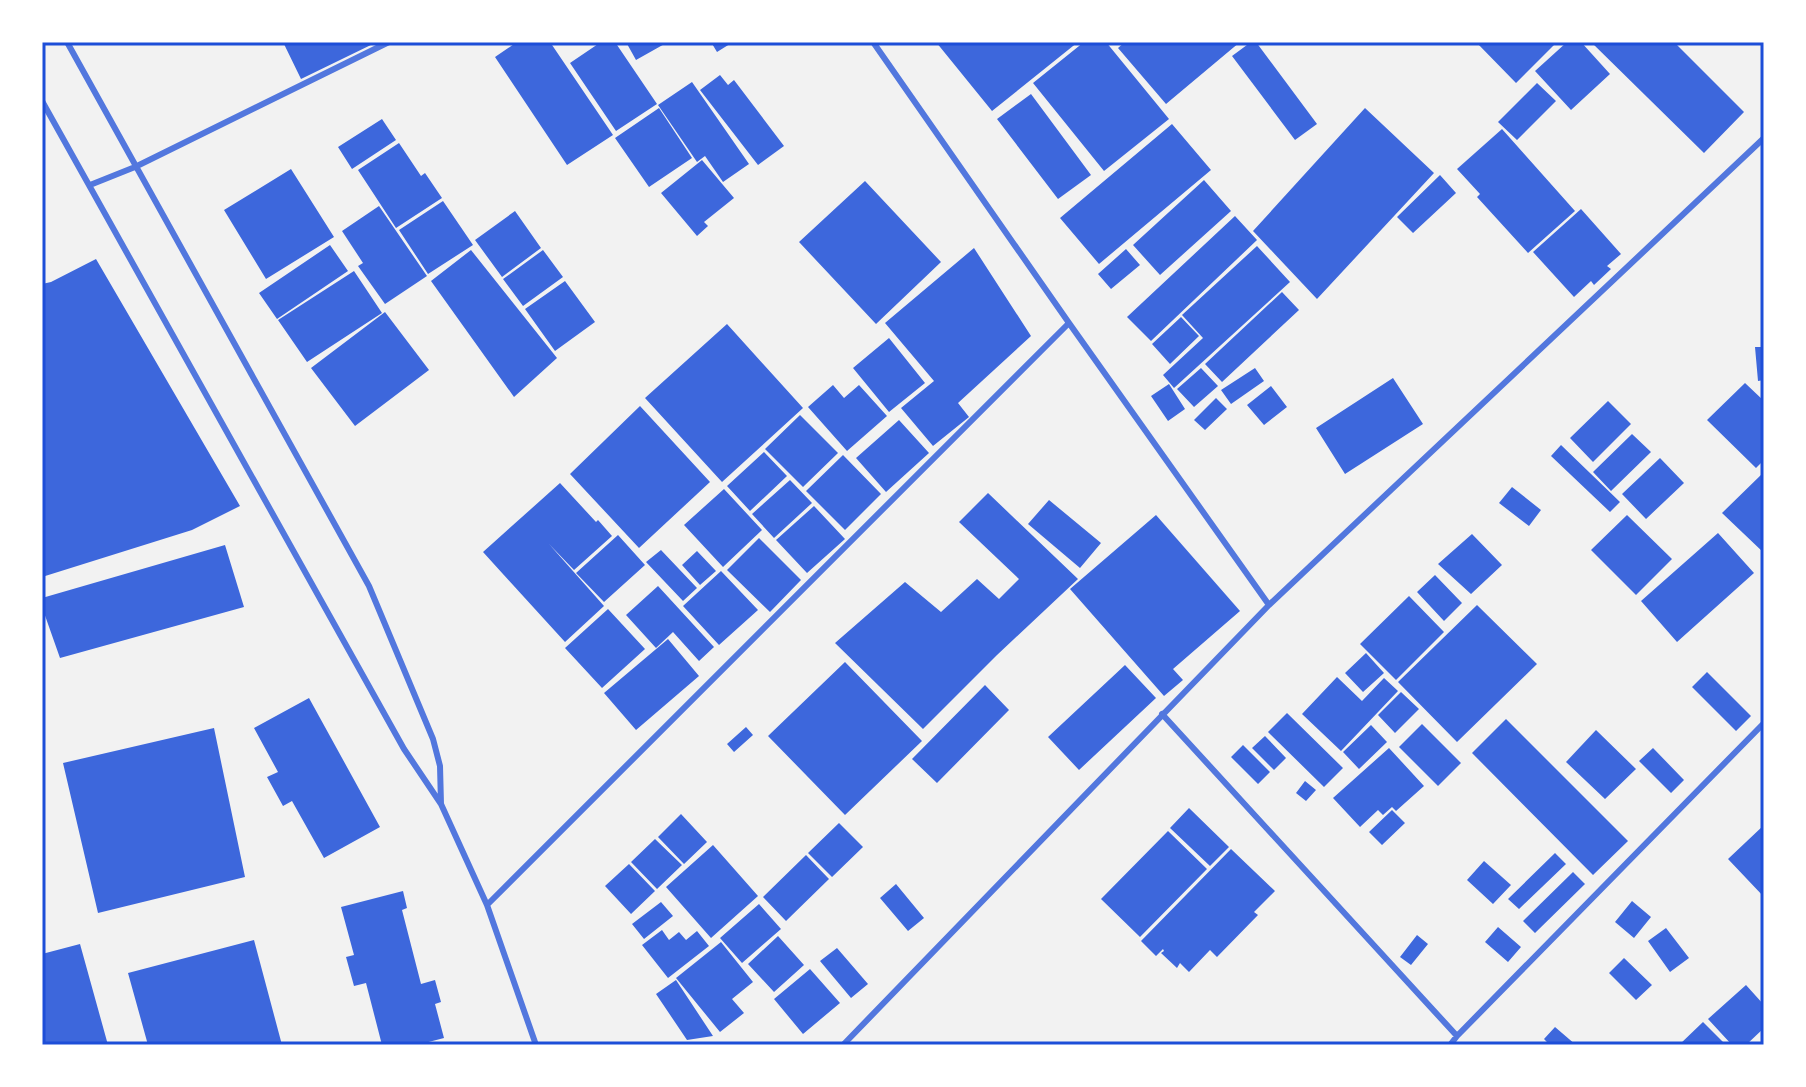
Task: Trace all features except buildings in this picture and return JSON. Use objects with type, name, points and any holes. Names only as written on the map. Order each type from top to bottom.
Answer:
[{"type":"lane","points":[[67,42],[369,586],[433,739],[440,766],[441,804]]},
{"type":"lane","points":[[90,185],[135,167],[389,42]]},
{"type":"lane","points":[[873,42],[1269,605]]},
{"type":"lane","points":[[42,101],[404,749],[441,804],[487,905],[536,1045]]},
{"type":"lane","points":[[843,1045],[1269,605],[1764,138]]},
{"type":"lane","points":[[487,905],[1069,323]]},
{"type":"lane","points":[[1162,714],[1457,1036]]},
{"type":"lane","points":[[1450,1045],[1764,723]]}]
